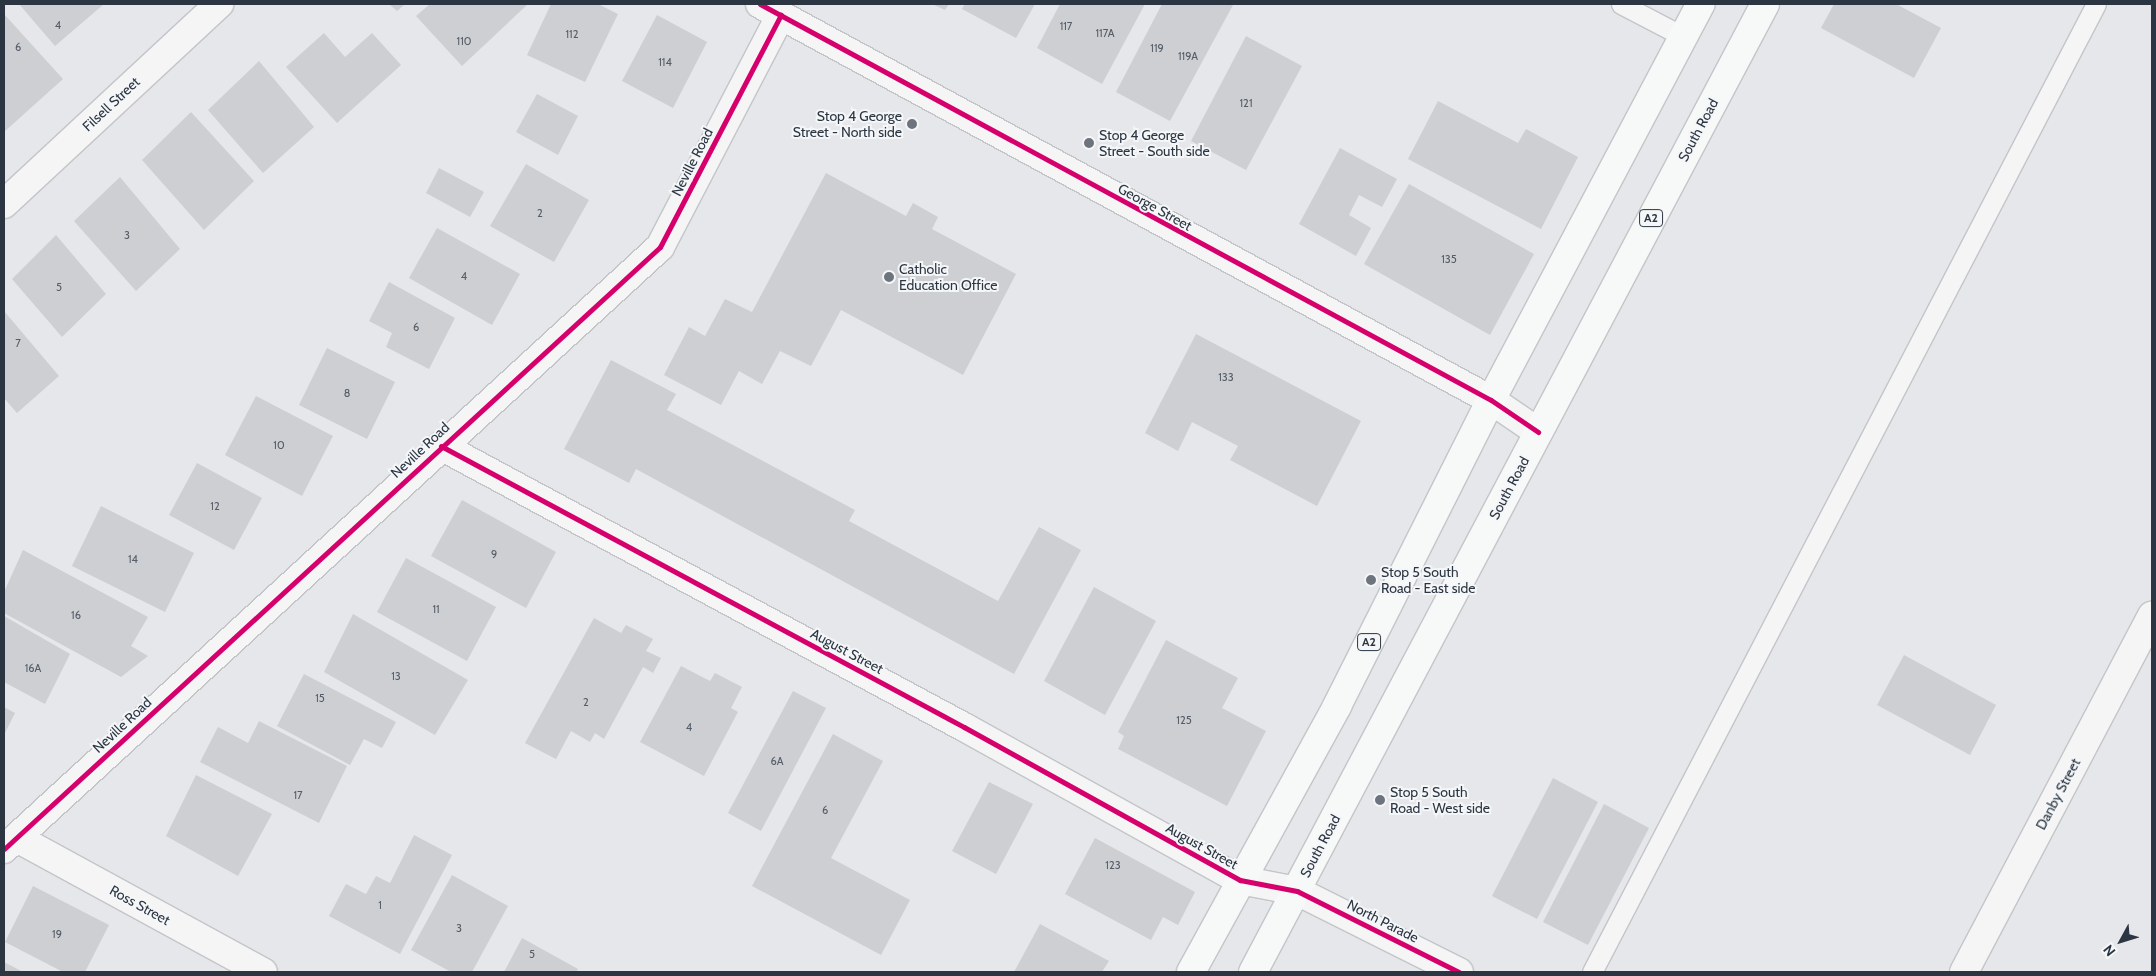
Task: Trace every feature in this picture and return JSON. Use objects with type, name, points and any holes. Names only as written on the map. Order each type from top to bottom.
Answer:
[{"type":"highway","name":"A2","points":[[1191,972],[1337,706],[1491,400],[1701,4]]},
{"type":"highway","name":"South Road","points":[[1253,972],[1765,4]]},
{"type":"street","name":"Filsell Street","points":[[4,204],[219,4]]},
{"type":"street","name":"George Street","points":[[770,9],[1491,400],[1538,432]]},
{"type":"street","name":"Neville Road","points":[[10,843],[660,246],[770,9]]},
{"type":"street","name":"August Street","points":[[441,446],[964,727],[1240,880],[1297,890]]},
{"type":"street","name":"Danby Street","points":[[1964,972],[2152,616]]},
{"type":"street","name":"Ross Street","points":[[10,843],[263,972]]},
{"type":"street","name":"North Parade","points":[[1297,890],[1459,972]]},
{"type":"lane","points":[[1621,4],[1684,37]]},
{"type":"lane","points":[[1592,972],[2096,4]]},
{"type":"building","points":[[19,4],[104,4],[55,46]]},
{"type":"building","points":[[389,4],[405,4],[397,11]]},
{"type":"building","points":[[430,4],[528,4],[462,66],[416,16]]},
{"type":"building","points":[[551,4],[598,4],[618,14],[585,82],[527,55]]},
{"type":"building","points":[[932,4],[949,4],[945,10]]},
{"type":"building","points":[[965,4],[1035,4],[1016,38],[962,9]]},
{"type":"building","points":[[1060,4],[1145,4],[1102,84],[1037,48]]},
{"type":"building","points":[[1162,4],[1233,5],[1170,121],[1116,92]]},
{"type":"building","points":[[1834,4],[1896,4],[1941,28],[1914,78],[1821,28]]},
{"type":"building","points":[[4,14],[63,79],[4,132]]},
{"type":"building","points":[[657,15],[707,42],[673,108],[622,81]]},
{"type":"building","points":[[324,33],[345,57],[372,33],[401,65],[337,123],[286,67]]},
{"type":"building","points":[[1246,36],[1302,66],[1246,170],[1191,141]]},
{"type":"building","points":[[259,61],[314,127],[263,173],[208,110]]},
{"type":"building","points":[[537,94],[578,116],[558,155],[516,132]]},
{"type":"building","points":[[1438,101],[1518,143],[1526,129],[1578,157],[1541,229],[1408,159]]},
{"type":"building","points":[[191,112],[254,181],[204,230],[142,160]]},
{"type":"building","points":[[1340,148],[1397,179],[1382,207],[1359,195],[1349,215],[1371,228],[1356,256],[1299,224]]},
{"type":"building","points":[[526,164],[589,200],[554,262],[490,226]]},
{"type":"building","points":[[439,168],[484,192],[470,217],[426,193]]},
{"type":"building","points":[[826,173],[906,216],[913,203],[938,217],[932,229],[1016,274],[963,375],[841,310],[811,366],[780,351],[762,384],[739,371],[721,405],[664,375],[689,327],[705,336],[725,299],[752,312]]},
{"type":"building","points":[[120,177],[180,249],[136,291],[74,221]]},
{"type":"building","points":[[1409,184],[1534,254],[1490,335],[1364,264]]},
{"type":"building","points":[[437,228],[520,274],[492,325],[409,278]]},
{"type":"building","points":[[56,235],[106,294],[62,337],[12,279]]},
{"type":"building","points":[[389,282],[455,318],[429,369],[386,347],[392,333],[369,321]]},
{"type":"building","points":[[4,311],[59,376],[17,413],[4,398]]},
{"type":"building","points":[[1196,334],[1361,421],[1317,506],[1230,460],[1238,446],[1192,422],[1178,451],[1145,433]]},
{"type":"building","points":[[327,348],[395,382],[367,439],[299,405]]},
{"type":"building","points":[[611,360],[676,394],[667,410],[855,510],[849,521],[998,601],[1039,527],[1081,550],[1014,674],[636,469],[629,483],[564,449]]},
{"type":"building","points":[[256,396],[333,436],[302,496],[225,455]]},
{"type":"building","points":[[197,463],[262,498],[234,550],[169,515]]},
{"type":"building","points":[[462,500],[556,552],[526,608],[431,556]]},
{"type":"building","points":[[101,506],[194,553],[165,612],[72,566]]},
{"type":"building","points":[[23,550],[148,617],[131,646],[148,656],[121,677],[4,613],[4,592]]},
{"type":"building","points":[[406,558],[496,607],[467,661],[377,612]]},
{"type":"building","points":[[1094,587],[1156,621],[1105,715],[1044,681]]},
{"type":"building","points":[[353,614],[468,680],[435,735],[324,672]]},
{"type":"building","points":[[4,616],[70,654],[45,704],[4,682]]},
{"type":"building","points":[[594,618],[621,633],[626,625],[653,639],[646,651],[661,658],[653,673],[643,667],[604,739],[595,733],[590,742],[571,731],[556,759],[525,743]]},
{"type":"building","points":[[1166,640],[1238,678],[1222,708],[1266,731],[1227,806],[1118,749],[1124,736],[1118,732]]},
{"type":"building","points":[[1904,655],[1996,705],[1970,755],[1877,705]]},
{"type":"building","points":[[681,666],[710,681],[715,673],[742,687],[731,708],[738,712],[704,776],[640,742]]},
{"type":"building","points":[[304,674],[396,722],[382,748],[364,739],[350,765],[277,726]]},
{"type":"building","points":[[793,691],[826,708],[761,831],[728,813]]},
{"type":"building","points":[[4,707],[15,713],[4,735]]},
{"type":"building","points":[[259,721],[347,766],[319,823],[200,762],[218,727],[248,743]]},
{"type":"building","points":[[833,734],[883,761],[831,858],[910,900],[881,955],[752,886]]},
{"type":"building","points":[[196,775],[272,814],[238,876],[166,836]]},
{"type":"building","points":[[1553,778],[1598,802],[1537,919],[1492,896]]},
{"type":"building","points":[[989,782],[1033,804],[996,874],[952,851]]},
{"type":"building","points":[[1604,804],[1649,828],[1588,945],[1543,922]]},
{"type":"building","points":[[414,835],[452,855],[400,954],[329,916],[346,884],[366,894],[376,876],[390,883]]},
{"type":"building","points":[[1095,838],[1195,892],[1178,925],[1163,917],[1151,940],[1065,894]]},
{"type":"building","points":[[452,875],[508,906],[472,972],[451,972],[411,950]]},
{"type":"building","points":[[33,886],[109,925],[85,972],[63,972],[5,942]]},
{"type":"building","points":[[1040,924],[1109,961],[1102,972],[1014,972]]},
{"type":"building","points":[[522,938],[578,969],[576,972],[504,972]]},
{"type":"building","points":[[4,962],[23,972],[4,972]]},
{"type":"cycle path","points":[[760,4],[1491,400],[1538,432]]},
{"type":"cycle path","points":[[4,849],[660,247],[781,15]]},
{"type":"cycle path","points":[[441,446],[964,727],[1240,880],[1297,891],[1459,972]]},
{"type":"place","name":"Stop 4 George Street - North side","points":[[912,124]]},
{"type":"place","name":"Stop 4 George Street - South side","points":[[1089,143]]},
{"type":"place","name":"Catholic Education Office","points":[[889,277]]},
{"type":"place","name":"Stop 5 South Road - East side","points":[[1371,580]]},
{"type":"place","name":"Stop 5 South Road - West side","points":[[1380,800]]}]
